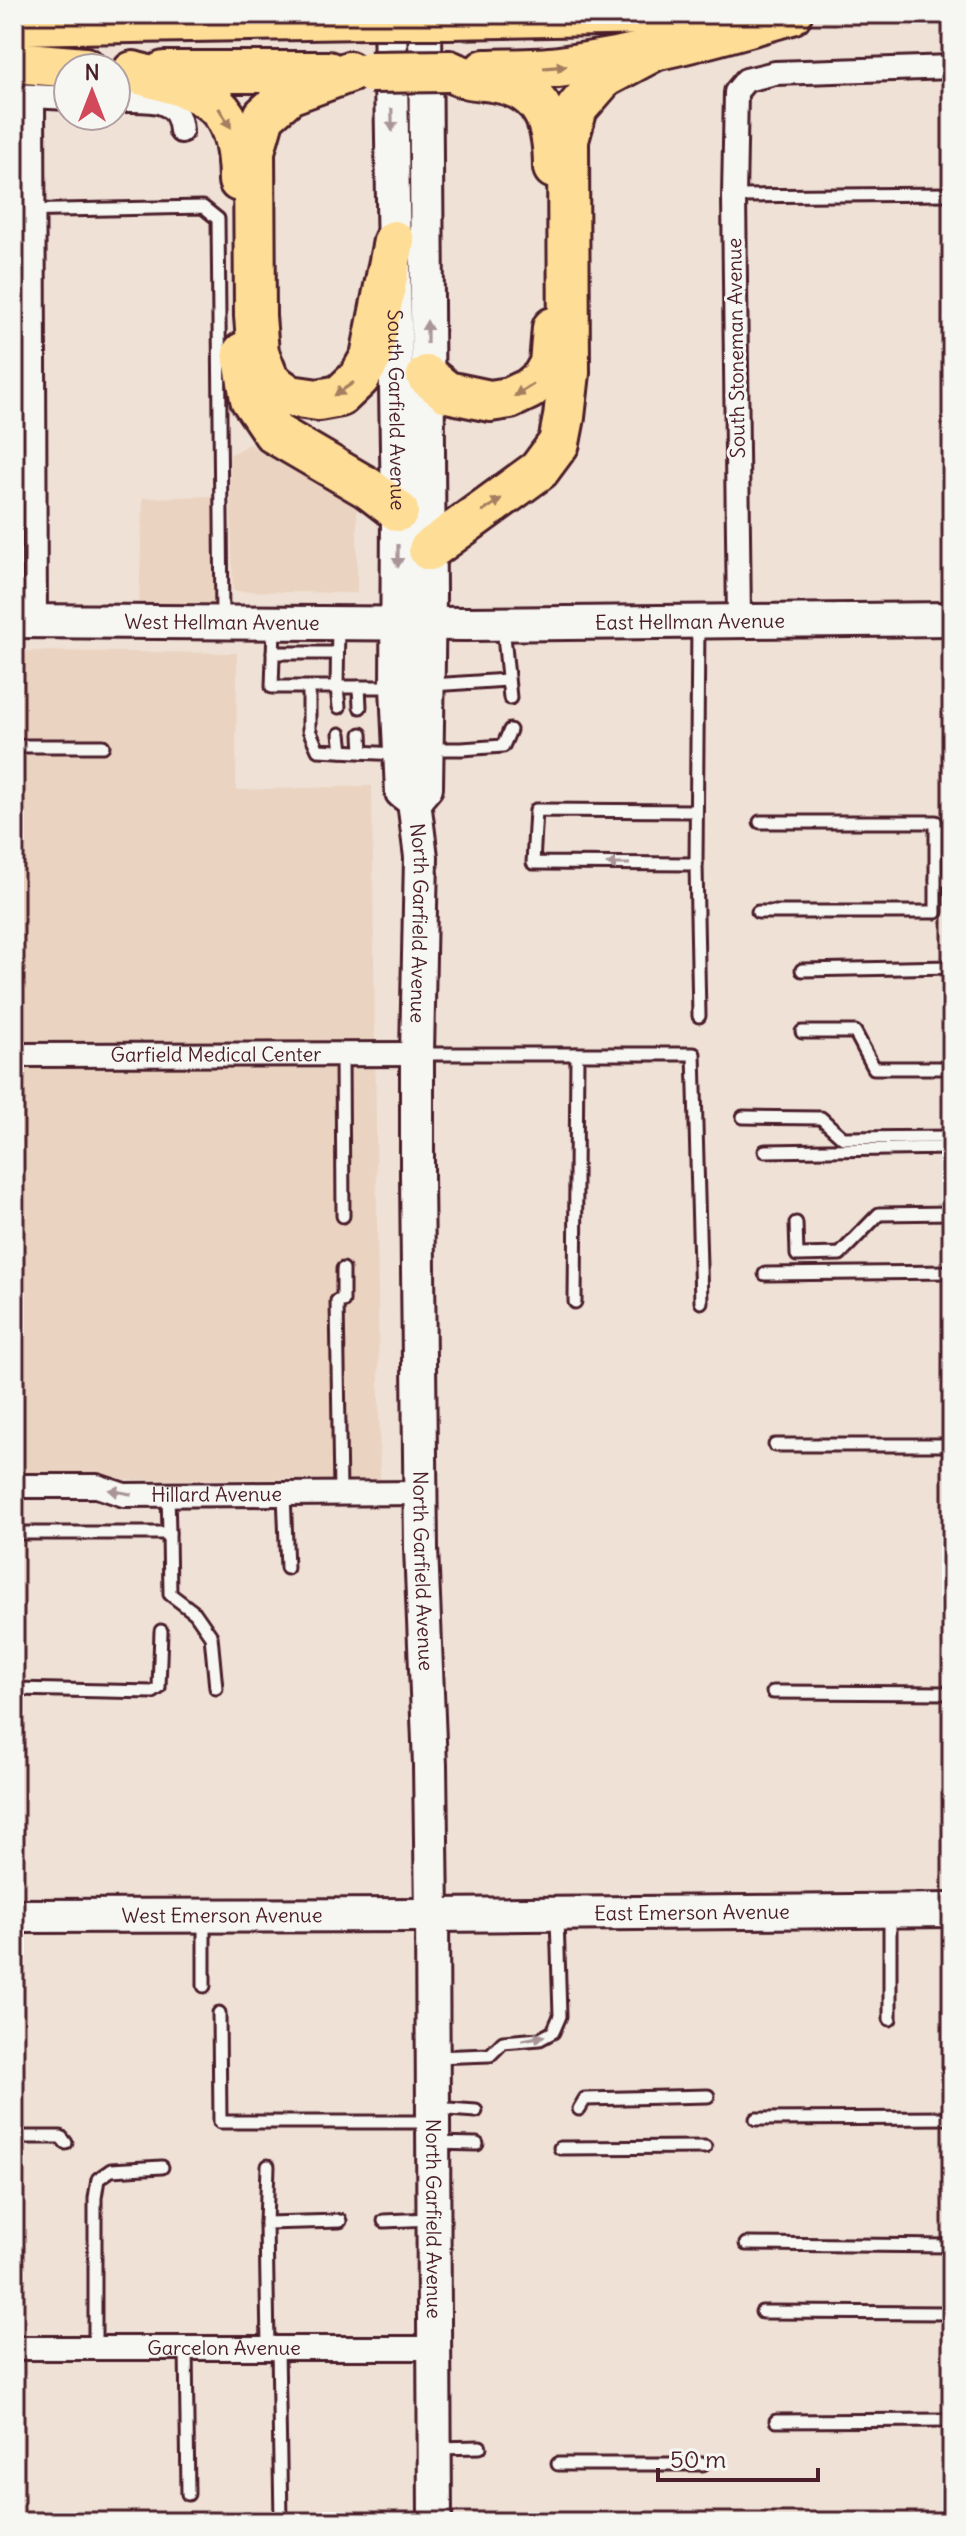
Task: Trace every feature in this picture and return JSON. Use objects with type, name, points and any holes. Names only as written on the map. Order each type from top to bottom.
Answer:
[{"type":"highway","points":[[14,24],[436,16],[705,39],[791,14]]},
{"type":"highway","points":[[132,81],[556,68],[654,33]]},
{"type":"highway","points":[[429,550],[539,470],[559,443],[569,373],[568,140],[577,108],[604,77],[654,33]]},
{"type":"highway","points":[[14,62],[52,65]]},
{"type":"highway","points":[[427,376],[447,392],[490,401],[510,398],[529,389],[542,378],[550,364],[553,324],[554,143],[549,120],[539,103],[521,91],[500,82],[467,79],[449,71]]},
{"type":"highway","points":[[360,72],[289,94],[264,116],[254,151],[255,316],[258,353],[269,381],[290,396],[318,400],[340,396],[359,378],[371,357],[394,241]]},
{"type":"highway","points":[[132,82],[189,87],[216,103],[232,128],[239,164],[243,353],[251,399],[274,433],[368,488],[398,511]]},
{"type":"main road","name":"South Garfield Avenue","points":[[378,16],[394,241],[398,511],[413,624]]},
{"type":"main road","name":"South Garfield Avenue","points":[[413,624],[429,550],[427,376],[436,16]]},
{"type":"main road","name":"East Hellman Avenue","points":[[413,624],[952,619]]},
{"type":"main road","name":"West Hellman Avenue","points":[[25,621],[222,622],[274,637],[338,638],[413,624]]},
{"type":"main road","name":"North Garfield Avenue","points":[[413,624],[413,751],[426,787],[414,801],[421,857],[417,1054],[422,1493],[432,1915],[435,2522]]},
{"type":"main road","name":"East Emerson Avenue","points":[[432,1915],[952,1910]]},
{"type":"main road","name":"West Emerson Avenue","points":[[14,1916],[432,1915]]},
{"type":"street","name":"South Stoneman Avenue","points":[[739,620],[734,196],[736,92],[746,80],[775,73],[952,67]]},
{"type":"street","points":[[132,87],[174,108],[180,115],[181,131]]},
{"type":"street","points":[[25,621],[24,96],[52,97]]},
{"type":"street","name":"Garfield Medical Center","points":[[14,1055],[417,1054]]},
{"type":"street","name":"Hillard Avenue","points":[[14,1486],[97,1486],[124,1495],[422,1493]]},
{"type":"street","name":"Garcelon Avenue","points":[[14,2348],[435,2348]]},
{"type":"lane","points":[[734,196],[952,194]]},
{"type":"lane","points":[[23,210],[203,207],[218,219],[222,622]]},
{"type":"lane","points":[[698,620],[696,864],[699,1016]]},
{"type":"lane","points":[[503,624],[510,698]]},
{"type":"lane","points":[[274,637],[272,687],[412,686],[507,680]]},
{"type":"lane","points":[[338,638],[339,707]]},
{"type":"lane","points":[[359,687],[360,707]]},
{"type":"lane","points":[[309,688],[309,730],[318,750],[413,751],[503,746],[510,730]]},
{"type":"lane","points":[[340,734],[342,751]]},
{"type":"lane","points":[[361,734],[362,752]]},
{"type":"lane","points":[[14,746],[103,746]]},
{"type":"lane","points":[[696,811],[536,810],[533,863],[696,864]]},
{"type":"lane","points":[[758,912],[936,912],[936,822],[760,822]]},
{"type":"lane","points":[[936,880],[952,880]]},
{"type":"lane","points":[[802,970],[952,967]]},
{"type":"lane","points":[[802,1032],[855,1032],[874,1068],[952,1068]]},
{"type":"lane","points":[[342,1054],[343,1216]]},
{"type":"lane","points":[[417,1054],[694,1054],[701,1302]]},
{"type":"lane","points":[[575,1302],[577,1054]]},
{"type":"lane","points":[[743,1117],[821,1118],[843,1138],[952,1137]]},
{"type":"lane","points":[[765,1151],[952,1148]]},
{"type":"lane","points":[[796,1223],[797,1255],[840,1254],[879,1214],[952,1213]]},
{"type":"lane","points":[[340,1493],[340,1301],[343,1269]]},
{"type":"lane","points":[[765,1274],[952,1272]]},
{"type":"lane","points":[[775,1445],[952,1445]]},
{"type":"lane","points":[[168,1494],[170,1594],[195,1613],[211,1636],[216,1688]]},
{"type":"lane","points":[[284,1494],[287,1568]]},
{"type":"lane","points":[[14,1533],[169,1533]]},
{"type":"lane","points":[[14,1689],[153,1692],[159,1688],[161,1631]]},
{"type":"lane","points":[[773,1692],[952,1693]]},
{"type":"lane","points":[[890,1911],[890,2019]]},
{"type":"lane","points":[[433,2057],[490,2055],[503,2042],[540,2039],[553,2032],[560,2016],[557,1914]]},
{"type":"lane","points":[[204,1915],[204,1986]]},
{"type":"lane","points":[[219,2013],[220,2122],[433,2124],[476,2111]]},
{"type":"lane","points":[[579,2109],[585,2099],[708,2096]]},
{"type":"lane","points":[[756,2119],[952,2118]]},
{"type":"lane","points":[[433,2124],[477,2144]]},
{"type":"lane","points":[[14,2137],[61,2137],[66,2143]]},
{"type":"lane","points":[[560,2148],[705,2147]]},
{"type":"lane","points":[[268,2166],[266,2223],[281,2521]]},
{"type":"lane","points":[[95,2348],[95,2198],[98,2179],[111,2170],[162,2167]]},
{"type":"lane","points":[[384,2221],[434,2219]]},
{"type":"lane","points":[[266,2223],[340,2221]]},
{"type":"lane","points":[[746,2244],[952,2246]]},
{"type":"lane","points":[[762,2312],[952,2313]]},
{"type":"lane","points":[[186,2348],[188,2494]]},
{"type":"lane","points":[[776,2421],[952,2420]]},
{"type":"lane","points":[[436,2448],[480,2447]]},
{"type":"lane","points":[[558,2464],[703,2464]]},
{"type":"shaded area","points":[[249,444],[357,501],[357,593],[233,591],[230,455]]},
{"type":"shaded area","points":[[215,496],[215,605],[139,604],[143,498]]},
{"type":"shaded area","points":[[14,651],[237,653],[236,790],[372,786],[380,1479],[14,1480]]}]
